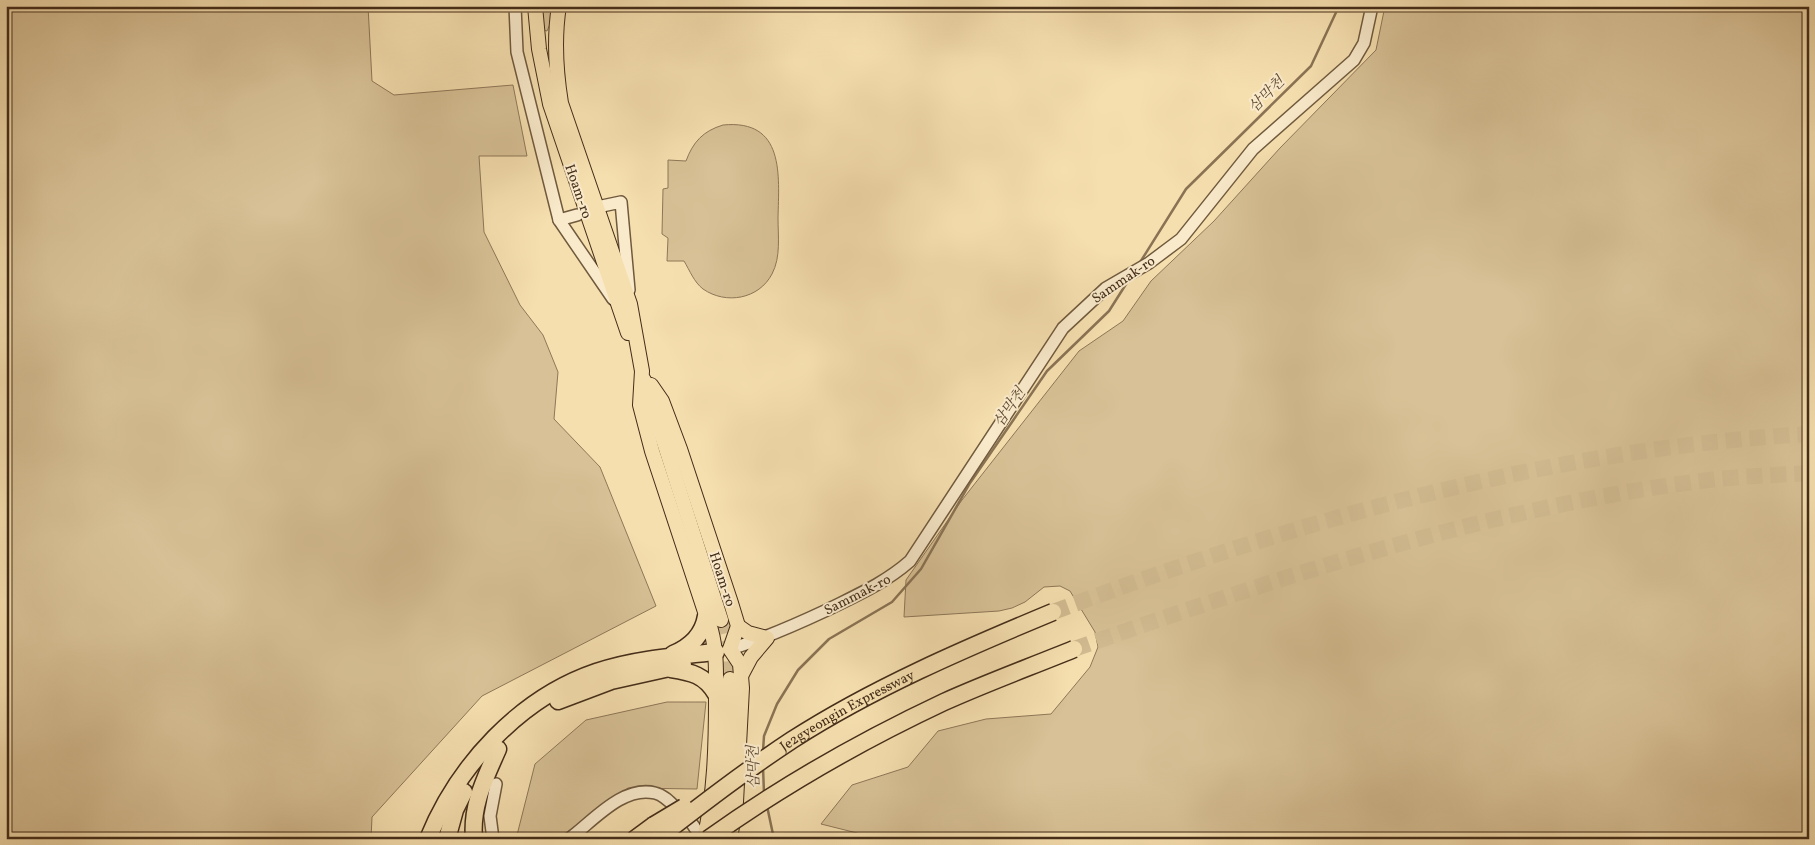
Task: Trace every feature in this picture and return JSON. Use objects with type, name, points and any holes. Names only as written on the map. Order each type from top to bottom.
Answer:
[{"type":"highway","name":"Je2gyeongin Expressway","points":[[635,839],[656,832],[808,730],[884,689],[988,639],[1053,612]]},
{"type":"highway","points":[[447,839],[455,810],[468,784],[498,749],[528,721],[559,701],[593,686],[663,663],[690,644],[702,629],[713,622]]},
{"type":"highway","points":[[706,839],[756,805],[842,754],[910,718],[946,701],[1074,649]]},
{"type":"highway","points":[[428,839],[438,814],[488,745],[514,719],[545,697],[579,678],[598,672],[663,663],[691,663],[723,651]]},
{"type":"highway","points":[[663,663],[701,676],[711,685],[716,694]]},
{"type":"highway","points":[[474,839],[473,822],[476,801],[498,749]]},
{"type":"highway","points":[[437,839],[444,812],[454,792]]},
{"type":"highway","points":[[721,839],[739,824],[756,805]]},
{"type":"main road","name":"Hoam-ro","points":[[535,6],[539,49],[550,104],[625,307]]},
{"type":"main road","name":"Hoam-ro","points":[[559,6],[557,73],[561,103],[625,307],[642,372],[640,405],[652,451],[723,651]]},
{"type":"main road","name":"Hoam-ro","points":[[642,372],[662,401],[738,626]]},
{"type":"main road","points":[[706,839],[711,801],[716,694],[732,679],[767,638],[748,632],[738,626],[726,630],[713,622]]},
{"type":"main road","points":[[730,839],[736,802],[732,679],[723,651],[738,626]]},
{"type":"main road","points":[[717,839],[724,801],[732,679],[740,664],[723,651]]},
{"type":"street","points":[[514,6],[517,52],[560,220],[625,307]]},
{"type":"street","name":"Sammak-ro","points":[[723,651],[767,638],[873,588],[891,577],[910,561],[1063,328],[1083,308],[1123,277],[1149,263],[1181,239],[1253,149],[1354,60],[1364,43],[1372,6]]},
{"type":"street","points":[[602,206],[621,202],[625,307]]},
{"type":"street","points":[[560,220],[577,215]]},
{"type":"street","points":[[493,839],[490,816],[496,784]]},
{"type":"street","points":[[569,839],[616,802],[633,792],[656,793],[669,801],[691,821],[698,830],[700,839]]},
{"type":"shaded area","points":[[6,6],[368,6],[372,81],[394,95],[513,85],[527,156],[479,156],[484,232],[520,305],[543,335],[558,372],[554,419],[600,467],[656,606],[482,696],[372,817],[371,839],[6,839]]},
{"type":"shaded area","points":[[540,6],[551,6],[550,24],[547,31],[543,30]]},
{"type":"shaded area","points":[[1385,6],[1809,6],[1809,839],[881,839],[821,824],[852,785],[908,767],[938,731],[986,719],[1051,714],[1090,667],[1098,647],[1095,632],[1070,591],[1060,586],[1044,587],[1025,602],[999,611],[904,617],[906,580],[962,500],[1079,351],[1123,321],[1151,281],[1214,221],[1280,148],[1376,50]]},
{"type":"shaded area","points":[[723,125],[743,126],[758,131],[768,140],[774,153],[779,184],[778,246],[775,267],[772,274],[759,289],[751,294],[732,298],[712,294],[703,289],[695,280],[684,261],[667,261],[668,238],[662,234],[663,189],[668,188],[668,160],[686,161],[692,148],[704,134]]},
{"type":"shaded area","points":[[667,702],[706,702],[697,789],[628,788],[557,839],[516,839],[535,764],[586,720]]},
{"type":"waterway","name":"삼막천","points":[[1139,264],[1186,189],[1311,66],[1339,6]]},
{"type":"waterway","name":"삼막천","points":[[763,751],[764,736],[777,704],[798,670],[829,639],[892,602],[921,569],[970,483],[1047,371],[1109,311],[1128,281]]},
{"type":"waterway","name":"삼막천","points":[[763,767],[764,793]]},
{"type":"waterway","name":"삼막천","points":[[767,806],[774,839]]},
{"type":"tunnel","points":[[1053,612],[1237,548],[1425,494],[1520,473],[1616,455],[1712,442],[1809,434]]},
{"type":"tunnel","points":[[1074,649],[1231,595],[1311,570],[1391,546],[1472,525],[1553,506],[1635,491],[1717,479],[1809,473]]},
{"type":"tunnel","points":[[721,620],[728,650],[730,679]]}]
